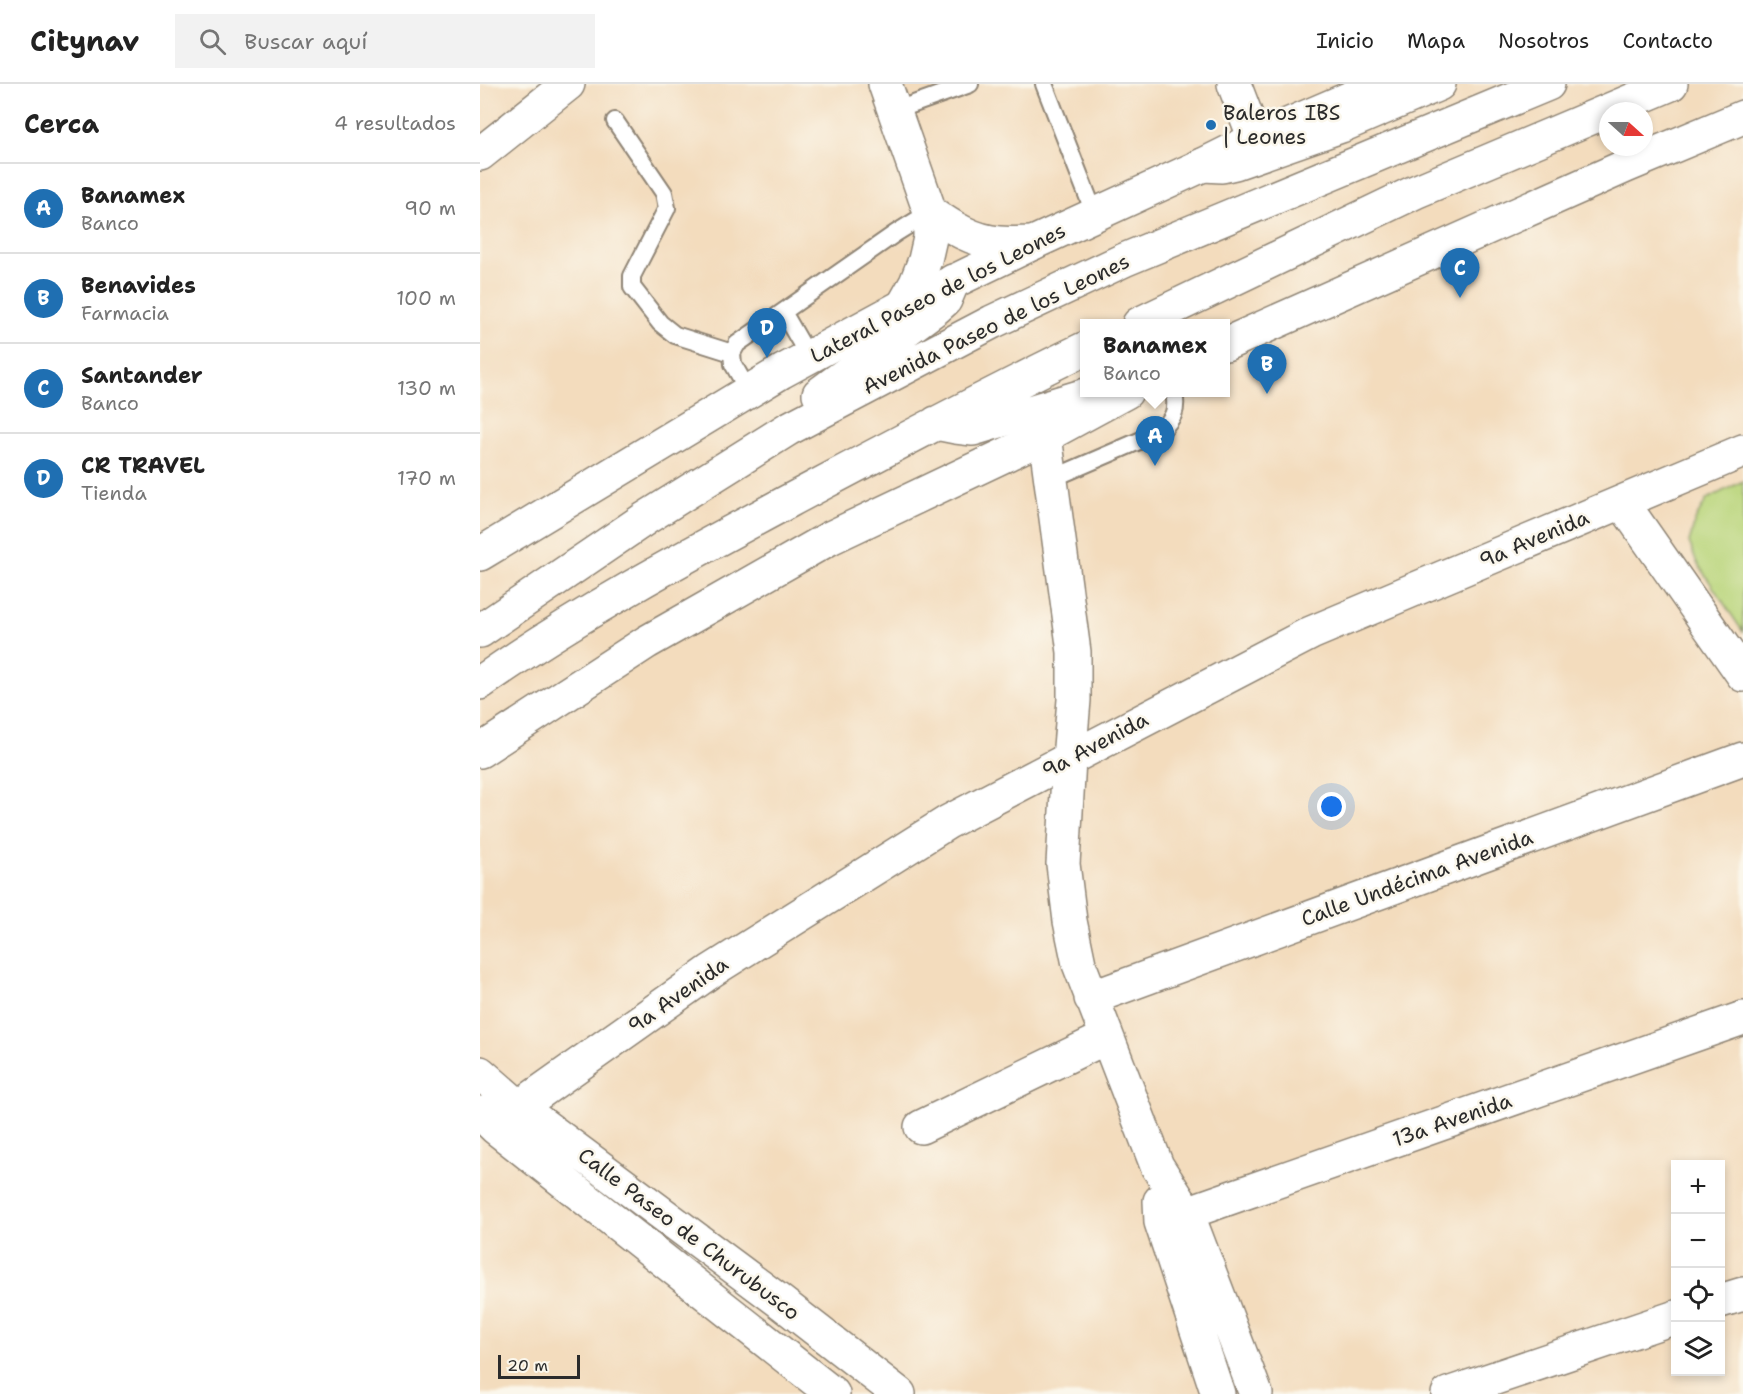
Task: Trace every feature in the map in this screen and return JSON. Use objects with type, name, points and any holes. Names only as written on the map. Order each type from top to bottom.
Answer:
[{"type":"street","points":[[480,154],[568,84]]},
{"type":"street","points":[[1234,84],[1255,139]]},
{"type":"street","name":"Lateral Paseo de los Leones","points":[[480,554],[749,392],[903,306],[1255,139],[1383,84]]},
{"type":"street","points":[[1203,165],[1235,164],[1341,126],[1439,84]]},
{"type":"street","name":"Avenida Paseo de los Leones","points":[[480,631],[646,518],[788,429],[992,322],[1124,260],[1548,84]]},
{"type":"street","points":[[1149,319],[1416,192],[1671,84]]},
{"type":"street","points":[[889,97],[930,212],[930,238],[925,260],[916,283],[903,306]]},
{"type":"street","points":[[1230,342],[1626,166],[1743,117]]},
{"type":"street","points":[[930,212],[955,229],[975,238],[998,243],[1033,243]]},
{"type":"street","points":[[788,429],[806,403],[945,300],[953,281]]},
{"type":"street","points":[[480,683],[663,568],[936,423],[1080,352]]},
{"type":"street","points":[[936,423],[973,429],[1082,397]]},
{"type":"street","points":[[480,751],[647,642],[830,538],[1045,436],[1118,397]]},
{"type":"street","points":[[1045,436],[1074,651],[1074,700],[1063,864],[1070,921],[1091,998],[1157,1166],[1174,1217],[1218,1394]]},
{"type":"street","name":"9a Avenida","points":[[498,1116],[731,958],[948,822],[1311,633],[1743,451]]},
{"type":"street","points":[[1622,502],[1743,675]]},
{"type":"street","name":"Calle Undécima Avenida","points":[[1091,998],[1743,759]]},
{"type":"street","name":"13a Avenida","points":[[1174,1217],[1743,1018]]},
{"type":"street","points":[[921,1127],[1107,1036]]},
{"type":"street","name":"Calle Paseo de Churubusco","points":[[480,1073],[498,1116],[833,1394]]},
{"type":"street","name":"Calle Paseo de Churubusco","points":[[498,1116],[778,1300],[899,1394]]},
{"type":"street","points":[[1174,1217],[1256,1394]]},
{"type":"street","points":[[1725,1299],[1743,1294]]},
{"type":"street","points":[[1448,1394],[1671,1319]]},
{"type":"lane","points":[[889,97],[970,84]]},
{"type":"lane","points":[[1044,84],[1095,215]]},
{"type":"lane","points":[[615,121],[664,193],[667,208],[632,276],[632,287],[660,323],[675,335],[732,353]]},
{"type":"lane","points":[[749,392],[733,364],[732,353],[737,344],[896,233],[930,212]]},
{"type":"lane","points":[[783,312],[809,357]]},
{"type":"lane","points":[[1051,479],[1160,432],[1172,420],[1176,405],[1175,397]]},
{"type":"green space","points":[[1743,481],[1743,632],[1697,563],[1689,542],[1696,518],[1707,499]]},
{"type":"place","name":"Baleros IBS | Leones","points":[[1211,125]]},
{"type":"place","name":"Santander","points":[[1460,298]]},
{"type":"place","name":"CR TRAVEL","points":[[767,358]]},
{"type":"place","name":"Benavides","points":[[1267,394]]},
{"type":"place","name":"Banamex","points":[[1155,466]]}]
